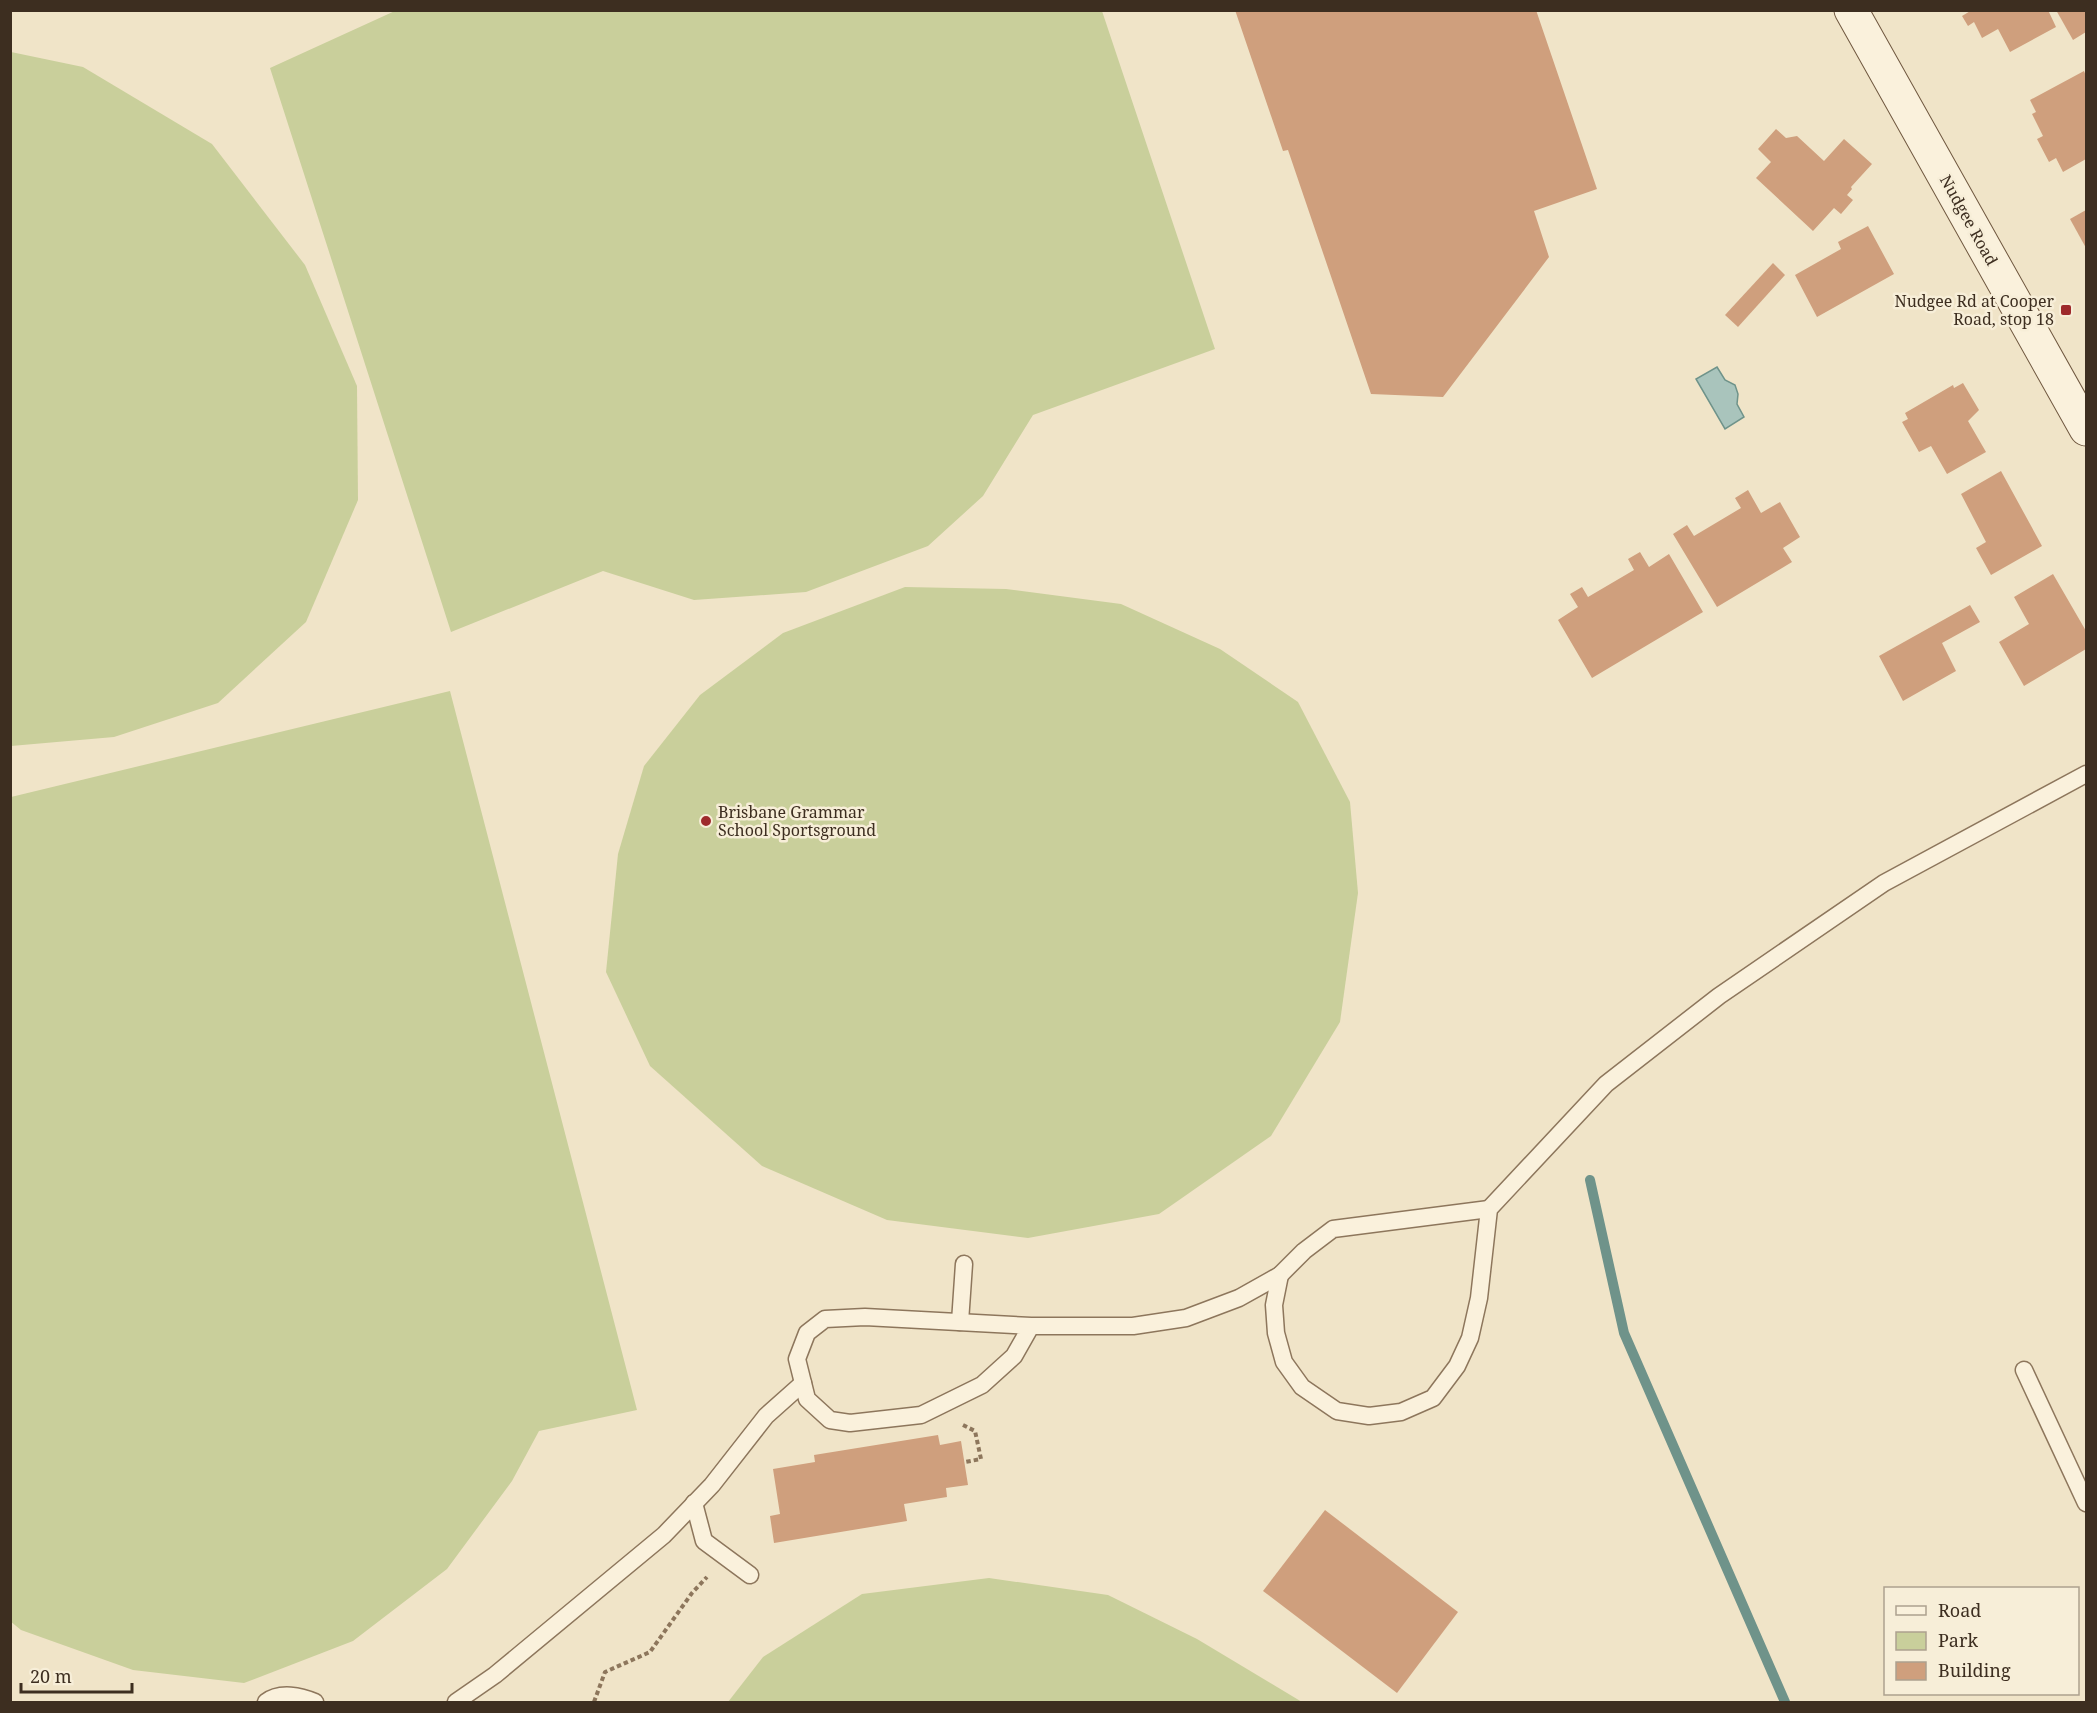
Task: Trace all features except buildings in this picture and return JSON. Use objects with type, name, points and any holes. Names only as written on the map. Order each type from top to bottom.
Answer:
[{"type":"main road","name":"Nudgee Road","points":[[1851,10],[2086,429]]},
{"type":"lane","points":[[1280,1275],[1274,1305],[1276,1333],[1284,1362],[1302,1387],[1337,1411],[1369,1416],[1401,1412],[1433,1398],[1457,1366],[1470,1338],[1479,1298],[1489,1209],[1606,1084],[1719,996],[1884,883],[2086,774]]},
{"type":"lane","points":[[1031,1326],[1014,1356],[982,1385],[921,1415],[850,1422],[830,1420],[807,1399],[797,1359],[807,1333],[825,1320],[865,1317],[1031,1326],[1133,1326],[1186,1318],[1239,1298],[1280,1275],[1304,1251],[1333,1229],[1489,1209]]},
{"type":"lane","points":[[960,1322],[964,1264]]},
{"type":"lane","points":[[2024,1370],[2086,1503]]},
{"type":"lane","points":[[456,1702],[495,1675],[655,1542],[712,1485],[766,1416],[803,1383]]},
{"type":"lane","points":[[694,1503],[704,1541],[750,1575]]},
{"type":"lane","points":[[266,1702],[271,1699],[298,1695],[315,1702]]},
{"type":"path","points":[[952,1427],[966,1425],[978,1437],[981,1459],[965,1462]]},
{"type":"path","points":[[594,1702],[605,1672],[650,1652],[692,1593],[727,1558]]},
{"type":"green space","points":[[397,10],[1102,11],[1215,349],[1033,415],[983,496],[928,546],[806,592],[694,600],[603,571],[451,632],[270,68]]},
{"type":"green space","points":[[11,52],[83,67],[212,144],[305,265],[357,386],[358,500],[306,622],[218,703],[114,737],[11,746]]},
{"type":"green space","points":[[905,587],[1006,589],[1121,604],[1220,649],[1298,702],[1350,802],[1358,893],[1340,1022],[1271,1136],[1159,1214],[1028,1238],[887,1220],[762,1166],[650,1066],[606,972],[618,854],[644,766],[700,695],[783,633]]},
{"type":"green space","points":[[450,691],[637,1410],[539,1431],[512,1481],[447,1569],[353,1641],[244,1683],[133,1670],[21,1630],[10,1621],[11,797]]},
{"type":"green space","points":[[989,1578],[1108,1595],[1197,1639],[1302,1702],[728,1702],[763,1657],[862,1594]]},
{"type":"water","points":[[1717,367],[1725,380],[1735,385],[1738,394],[1737,404],[1744,417],[1725,429],[1696,379]]},
{"type":"waterway","points":[[1590,1180],[1624,1333],[1785,1702]]},
{"type":"place","name":"Nudgee Rd at Cooper Road, stop 18","points":[[2066,310]]},
{"type":"place","name":"Brisbane Grammar School Sportsground","points":[[706,821]]}]
